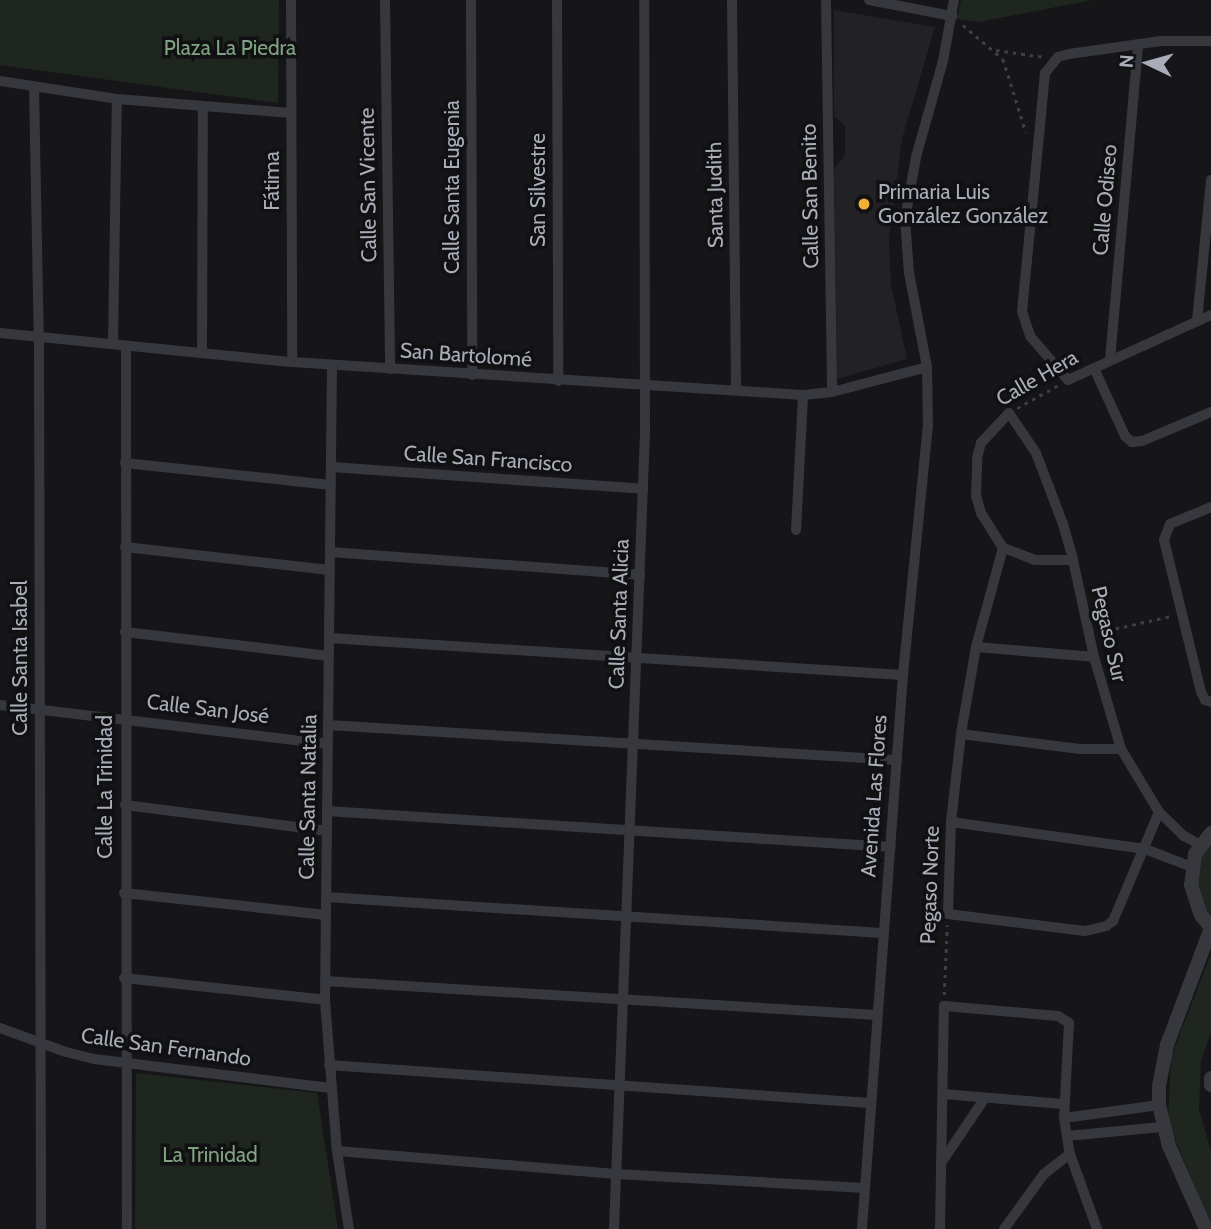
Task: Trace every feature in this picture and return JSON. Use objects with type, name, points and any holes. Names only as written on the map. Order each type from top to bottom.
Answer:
[{"type":"street","name":"Fátima","points":[[291,0],[292,362]]},
{"type":"street","name":"Calle San Vicente","points":[[385,0],[390,369]]},
{"type":"street","name":"Calle Santa Eugenia","points":[[471,0],[472,375]]},
{"type":"street","name":"San Silvestre","points":[[557,0],[558,381]]},
{"type":"street","name":"Calle Santa Alicia","points":[[614,1229],[646,383],[644,0]]},
{"type":"street","name":"Santa Judith","points":[[732,0],[736,390]]},
{"type":"street","name":"Calle San Benito","points":[[826,0],[832,392]]},
{"type":"street","points":[[869,0],[912,4],[952,16]]},
{"type":"street","name":"Avenida Las Flores","points":[[862,1229],[903,676],[929,426],[927,367],[909,274],[905,219],[916,157],[954,0]]},
{"type":"street","points":[[1068,380],[1031,336],[1023,320],[1042,83],[1045,73],[1058,57],[1138,45],[1211,41]]},
{"type":"street","name":"Calle Odiseo","points":[[1110,360],[1138,45]]},
{"type":"street","points":[[0,81],[117,99],[290,113]]},
{"type":"street","name":"Calle Santa Isabel","points":[[34,87],[39,337],[41,1229]]},
{"type":"street","points":[[113,344],[117,99]]},
{"type":"street","points":[[202,353],[203,108]]},
{"type":"street","points":[[1197,321],[1211,180]]},
{"type":"street","name":"Calle Hera","points":[[1068,380],[1211,315]]},
{"type":"street","name":"San Bartolomé","points":[[0,333],[292,362],[803,395],[832,392],[927,367]]},
{"type":"street","name":"Calle La Trinidad","points":[[126,345],[124,978],[127,1229]]},
{"type":"street","name":"Calle Santa Natalia","points":[[332,365],[325,1000],[330,1088],[349,1229]]},
{"type":"street","points":[[1094,368],[1125,436],[1132,442],[1211,412]]},
{"type":"street","points":[[796,530],[803,395]]},
{"type":"street","name":"Calle Hera","points":[[1003,548],[981,513],[975,476],[982,443],[1009,413]]},
{"type":"street","name":"Pegaso Sur","points":[[1009,413],[1036,453],[1052,491],[1073,560],[1094,657],[1121,749],[1159,812],[1184,836],[1200,845]]},
{"type":"street","points":[[125,463],[331,485]]},
{"type":"street","name":"Calle San Francisco","points":[[331,467],[643,489]]},
{"type":"street","points":[[1211,507],[1175,522],[1164,534],[1201,692],[1205,700],[1211,702]]},
{"type":"street","points":[[125,547],[330,570]]},
{"type":"street","points":[[1003,548],[1035,560],[1073,560]]},
{"type":"street","name":"Pegaso Norte","points":[[948,914],[951,822],[961,734],[976,647],[1003,548]]},
{"type":"street","points":[[330,552],[640,575]]},
{"type":"street","points":[[125,632],[328,656]]},
{"type":"street","points":[[329,638],[903,676]]},
{"type":"street","points":[[976,647],[1094,657]]},
{"type":"street","name":"Calle San José","points":[[0,705],[328,744]]},
{"type":"street","points":[[328,725],[897,760]]},
{"type":"street","points":[[961,734],[1080,749],[1121,749]]},
{"type":"street","points":[[125,805],[327,831]]},
{"type":"street","points":[[327,811],[891,847]]},
{"type":"street","points":[[948,914],[1085,931],[1100,929],[1113,921],[1159,812]]},
{"type":"street","points":[[951,822],[1145,849],[1192,867]]},
{"type":"street","points":[[1201,1225],[1162,1126],[1159,1086],[1167,1045],[1211,928],[1196,904],[1192,867],[1200,845],[1211,833]]},
{"type":"street","points":[[124,893],[326,915]]},
{"type":"street","points":[[326,897],[882,933]]},
{"type":"street","points":[[124,978],[325,1000]]},
{"type":"street","points":[[325,981],[876,1016]]},
{"type":"street","points":[[940,1229],[944,1006],[1065,1019],[1070,1027],[1070,1039],[1064,1118],[1070,1154],[1097,1229]]},
{"type":"street","name":"Calle San Fernando","points":[[0,1028],[94,1059],[330,1088]]},
{"type":"street","points":[[329,1065],[870,1103]]},
{"type":"street","points":[[1211,1078],[1211,1085]]},
{"type":"street","points":[[943,1094],[1063,1104]]},
{"type":"street","points":[[940,1165],[985,1098]]},
{"type":"street","points":[[1064,1118],[1159,1105]]},
{"type":"street","points":[[1067,1136],[1162,1126]]},
{"type":"street","points":[[337,1151],[616,1174],[865,1188]]},
{"type":"street","points":[[1004,1229],[1044,1174],[1070,1154]]},
{"type":"path","points":[[952,16],[996,50],[1031,58],[1058,57]]},
{"type":"path","points":[[996,50],[1003,59],[1036,154]]},
{"type":"path","name":"Calle Hera","points":[[1009,413],[1068,380]]},
{"type":"path","points":[[1089,634],[1181,614]]},
{"type":"path","name":"Pegaso Norte","points":[[944,1006],[948,914]]},
{"type":"shaded area","name":"Primaria Luis González González","points":[[834,10],[935,27],[902,139],[889,239],[891,285],[907,359],[837,379],[834,169],[845,155],[845,126],[834,116]]},
{"type":"green space","name":"Plaza La Piedra","points":[[0,0],[279,0],[278,103],[0,65]]},
{"type":"green space","points":[[961,0],[1093,0],[979,22],[957,19]]},
{"type":"green space","points":[[1211,842],[1211,918],[1202,905],[1196,875],[1201,856]]},
{"type":"green space","points":[[1211,954],[1211,1033],[1201,1061],[1199,1109],[1211,1151],[1211,1226],[1168,1122],[1171,1057]]},
{"type":"green space","name":"La Trinidad","points":[[136,1073],[317,1093],[338,1229],[135,1229]]},
{"type":"place","name":"Primaria Luis González González","points":[[864,204]]}]
